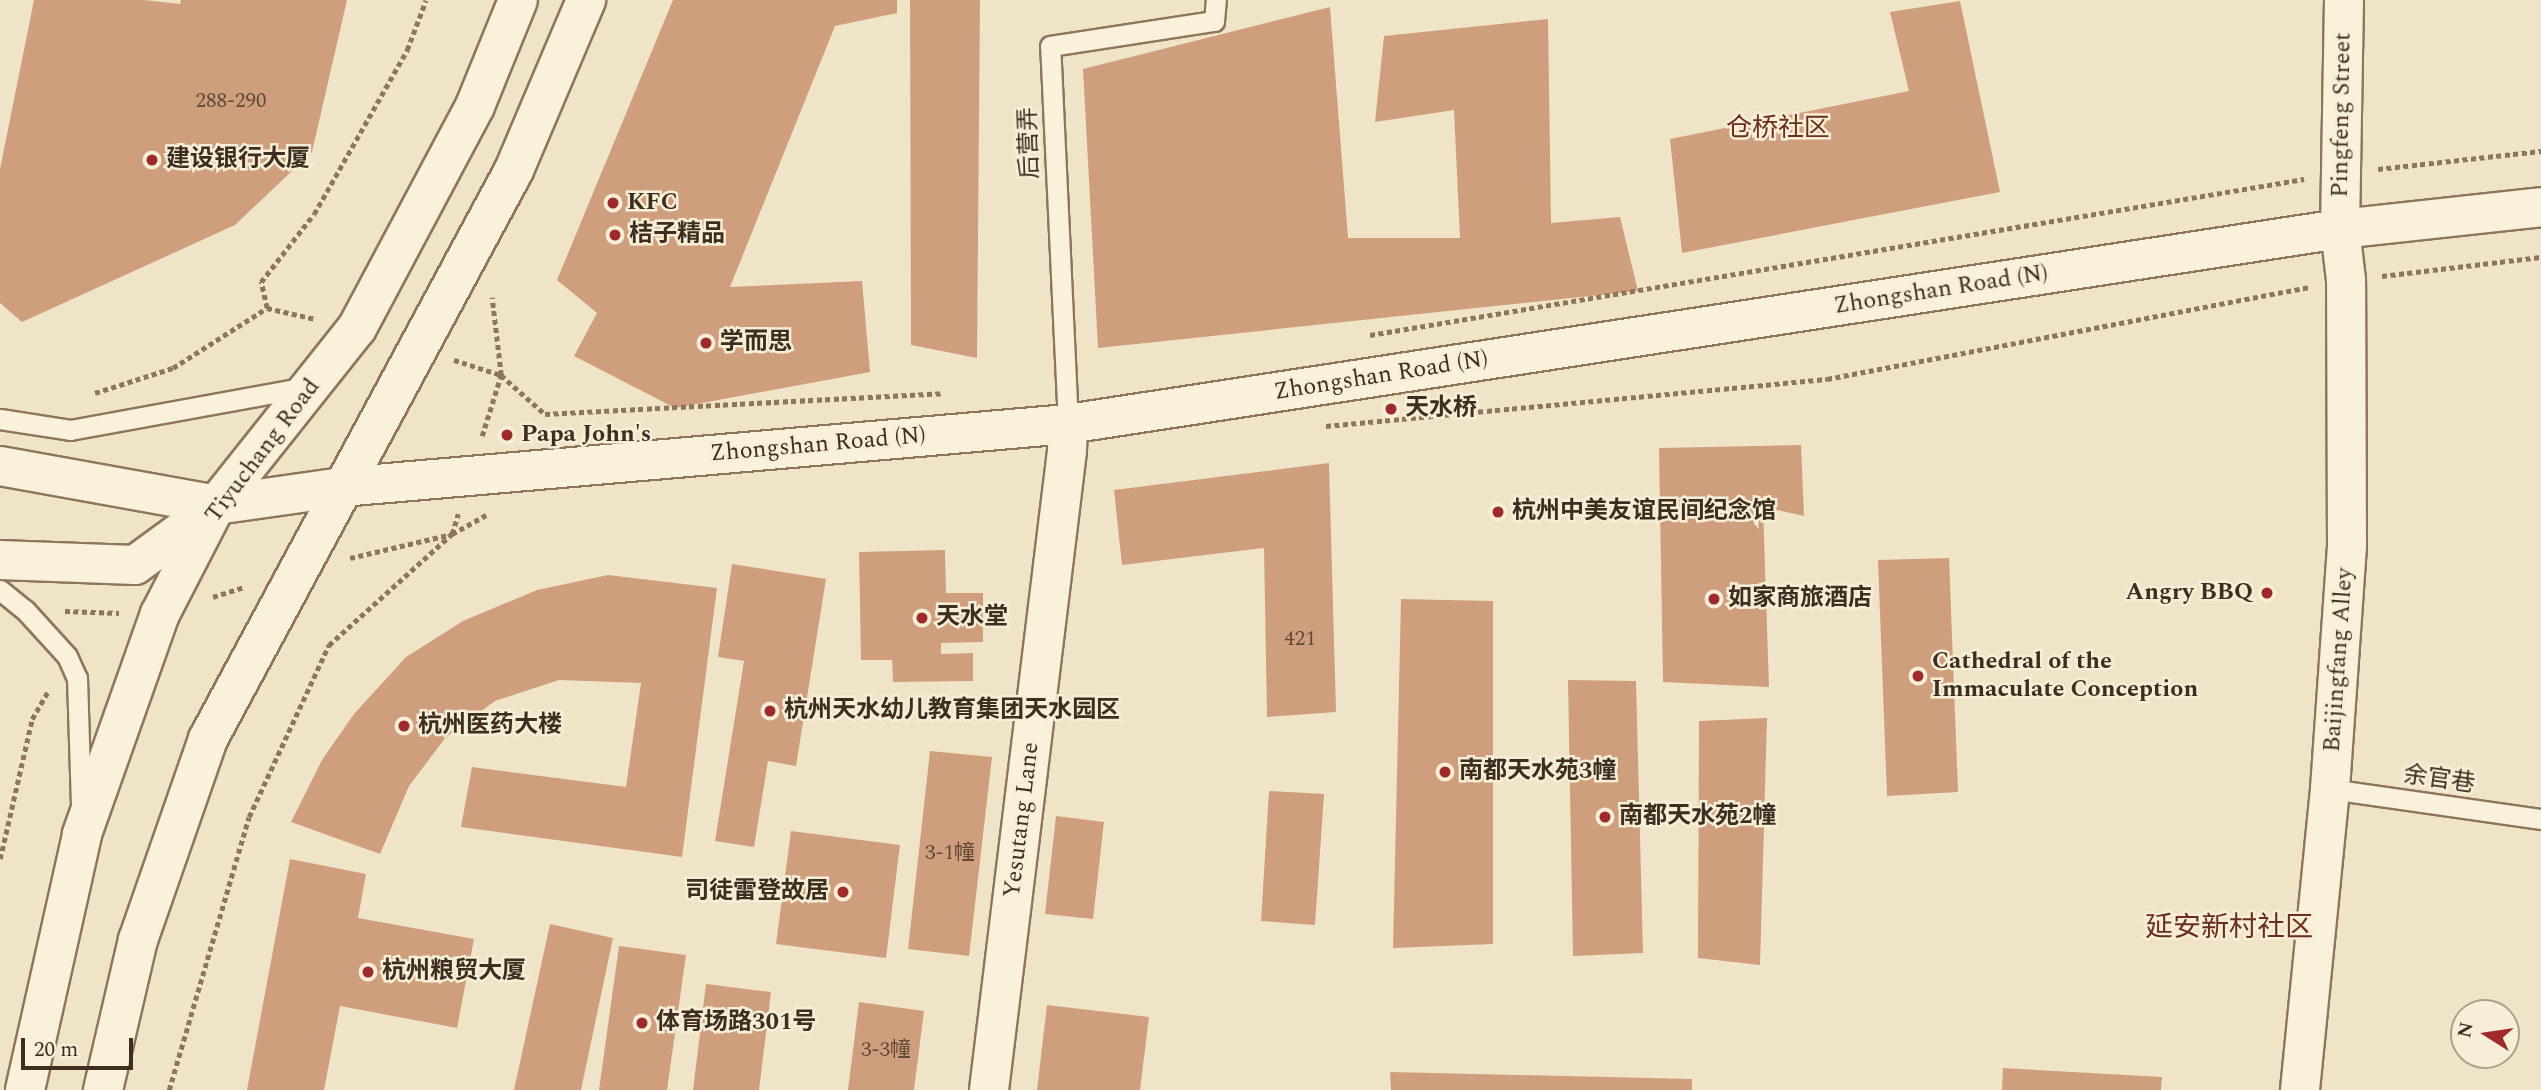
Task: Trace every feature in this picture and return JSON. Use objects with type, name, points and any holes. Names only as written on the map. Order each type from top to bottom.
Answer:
[{"type":"main road","name":"Tiyuchang Road","points":[[25,1090],[82,834],[160,614],[216,505],[357,328],[475,106],[518,0]]},
{"type":"main road","points":[[103,1090],[138,940],[208,739],[514,170],[586,0]]},
{"type":"main road","name":"Pingfeng Street","points":[[2340,229],[2344,0]]},
{"type":"main road","name":"Zhongshan Road (N)","points":[[0,466],[216,505],[342,487],[1068,424],[2340,229],[2541,207]]},
{"type":"main road","name":"Baijingfang Alley","points":[[2300,1090],[2330,789],[2347,546],[2346,280],[2340,229]]},
{"type":"main road","name":"Yesutang Lane","points":[[989,1090],[1066,465],[1068,424]]},
{"type":"main road","name":"Zhongshan Road (N)","points":[[0,560],[135,565],[216,505]]},
{"type":"lane","name":"后营弄","points":[[1068,424],[1050,46],[1214,21],[1216,0]]},
{"type":"lane","points":[[0,419],[70,430],[312,386]]},
{"type":"lane","points":[[0,590],[25,610],[67,656],[77,678],[82,834]]},
{"type":"lane","name":"余官巷","points":[[2330,789],[2541,820]]},
{"type":"path","points":[[267,308],[261,282],[320,203],[407,50],[426,0]]},
{"type":"path","points":[[1365,336],[2341,173],[2541,151]]},
{"type":"path","points":[[169,1090],[249,817],[329,645],[452,534],[501,375],[491,303],[494,290]]},
{"type":"path","points":[[86,396],[173,368],[267,308],[357,328]]},
{"type":"path","points":[[417,348],[501,375],[545,414],[953,393]]},
{"type":"path","points":[[25,610],[160,614],[299,570],[452,534]]},
{"type":"path","points":[[0,859],[32,719],[67,656]]},
{"type":"building","name":"建设银行大厦","points":[[34,0],[144,0],[180,4],[181,0],[347,0],[312,152],[235,225],[22,322],[0,303],[0,169]]},
{"type":"building","points":[[673,0],[897,0],[897,13],[835,26],[730,287],[862,281],[870,372],[675,408],[574,356],[597,313],[557,280]]},
{"type":"building","points":[[910,0],[980,0],[977,358],[911,345]]},
{"type":"building","points":[[1960,1],[2000,192],[1682,253],[1670,139],[1909,91],[1890,12]]},
{"type":"building","points":[[1330,7],[1348,238],[1460,238],[1454,110],[1375,122],[1384,36],[1548,19],[1551,223],[1620,217],[1638,291],[1098,348],[1083,69]]},
{"type":"building","name":"如家商旅酒店","points":[[1801,445],[1804,516],[1763,507],[1769,687],[1663,682],[1659,448]]},
{"type":"building","points":[[1329,463],[1336,712],[1267,717],[1264,548],[1122,565],[1114,490]]},
{"type":"building","name":"天水堂","points":[[945,550],[946,593],[983,593],[983,642],[941,643],[941,654],[973,653],[973,681],[893,682],[892,660],[861,660],[859,552]]},
{"type":"building","name":"Cathedral of the Immaculate Conception","points":[[1949,558],[1958,792],[1887,796],[1878,560]]},
{"type":"building","name":"杭州天水幼儿教育集团天水园区","points":[[732,564],[826,579],[796,766],[768,761],[754,847],[715,841],[744,661],[718,657]]},
{"type":"building","name":"杭州医药大楼","points":[[608,575],[717,588],[682,857],[461,827],[472,767],[626,787],[641,683],[559,680],[495,701],[446,737],[409,786],[380,854],[291,822],[322,760],[354,714],[406,657],[463,621],[537,590]]},
{"type":"building","name":"南都天水苑3幢","points":[[1401,599],[1493,601],[1493,944],[1393,948]]},
{"type":"building","name":"南都天水苑2幢","points":[[1568,680],[1636,681],[1643,953],[1573,956]]},
{"type":"building","points":[[1767,718],[1760,965],[1698,958],[1699,721]]},
{"type":"building","points":[[930,751],[992,757],[969,956],[908,949]]},
{"type":"building","points":[[1269,791],[1324,794],[1315,925],[1261,921]]},
{"type":"building","points":[[1056,816],[1104,822],[1093,919],[1045,914]]},
{"type":"building","points":[[791,831],[900,845],[886,958],[776,944]]},
{"type":"building","name":"杭州粮贸大厦","points":[[290,859],[366,874],[358,918],[474,939],[457,1028],[340,1006],[324,1090],[247,1090]]},
{"type":"building","points":[[550,924],[613,938],[581,1090],[514,1090]]},
{"type":"building","name":"体育场路301号","points":[[619,946],[686,955],[667,1090],[599,1090]]},
{"type":"building","points":[[706,984],[771,992],[759,1090],[693,1090]]},
{"type":"building","points":[[859,1002],[924,1011],[914,1090],[848,1090]]},
{"type":"building","points":[[1047,1005],[1149,1017],[1140,1090],[1037,1090]]},
{"type":"building","points":[[2003,1068],[2162,1077],[2161,1090],[2002,1090]]},
{"type":"building","points":[[1390,1072],[1692,1079],[1692,1090],[1391,1090]]},
{"type":"place","name":"建设银行大厦","points":[[152,160]]},
{"type":"place","name":"KFC","points":[[613,203]]},
{"type":"place","name":"桔子精品","points":[[615,235]]},
{"type":"place","name":"学而思","points":[[706,343]]},
{"type":"place","name":"天水桥","points":[[1391,409]]},
{"type":"place","name":"Papa John's","points":[[507,435]]},
{"type":"place","name":"杭州中美友谊民间纪念馆","points":[[1498,512]]},
{"type":"place","name":"Angry BBQ","points":[[2267,593]]},
{"type":"place","name":"如家商旅酒店","points":[[1714,599]]},
{"type":"place","name":"天水堂","points":[[922,618]]},
{"type":"place","name":"Cathedral of the Immaculate Conception","points":[[1918,676]]},
{"type":"place","name":"杭州天水幼儿教育集团天水园区","points":[[770,711]]},
{"type":"place","name":"杭州医药大楼","points":[[404,726]]},
{"type":"place","name":"南都天水苑3幢","points":[[1445,772]]},
{"type":"place","name":"南都天水苑2幢","points":[[1605,817]]},
{"type":"place","name":"司徒雷登故居","points":[[843,892]]},
{"type":"place","name":"杭州粮贸大厦","points":[[368,972]]},
{"type":"place","name":"体育场路301号","points":[[642,1023]]},
{"type":"district","name":"仓桥社区","points":[[1778,129]]},
{"type":"district","name":"延安新村社区","points":[[2229,928]]}]
